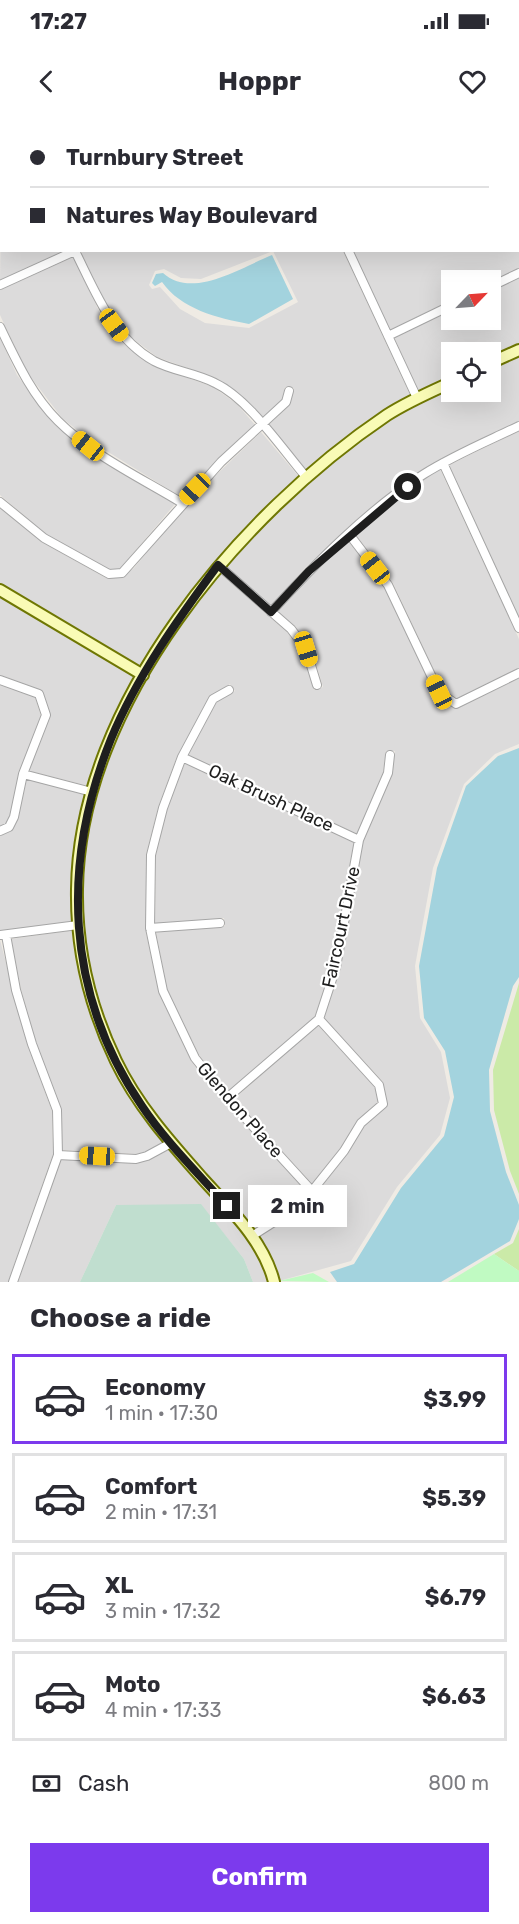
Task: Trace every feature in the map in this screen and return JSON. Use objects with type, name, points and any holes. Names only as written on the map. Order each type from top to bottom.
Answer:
[{"type":"street","points":[[0,285],[74,252]]},
{"type":"street","points":[[76,252],[105,313],[123,337],[154,361],[215,383],[240,401],[307,478]]},
{"type":"street","points":[[349,252],[417,398]]},
{"type":"street","points":[[501,281],[519,273]]},
{"type":"street","points":[[388,336],[441,310]]},
{"type":"street","points":[[0,327],[21,373],[58,421],[88,446],[182,503]]},
{"type":"street","points":[[501,358],[519,350]]},
{"type":"street","points":[[274,1282],[271,1269],[252,1236],[142,1106],[117,1063],[95,1013],[83,967],[78,925],[77,888],[80,849],[92,792],[112,737],[144,675],[180,615],[218,565],[263,518],[361,434],[417,398],[441,387]]},
{"type":"street","points":[[0,502],[44,538],[109,574],[122,573],[182,503],[286,402],[289,391]]},
{"type":"street","points":[[271,612],[309,571],[349,534],[423,474],[519,426]]},
{"type":"street","points":[[443,463],[519,628]]},
{"type":"street","points":[[349,534],[388,585],[439,692],[456,705],[519,674]]},
{"type":"street","points":[[218,565],[291,628],[306,649],[317,685]]},
{"type":"street","points":[[0,590],[144,675]]},
{"type":"street","points":[[0,680],[39,694],[46,715],[23,774],[14,817],[9,827],[0,831]]},
{"type":"street","name":"Glendon Place","points":[[229,690],[213,699],[182,757],[163,808],[151,855],[150,928],[163,991],[195,1058],[227,1098],[312,1191]]},
{"type":"street","name":"Faircourt Drive","points":[[319,1019],[336,967],[359,840],[388,773],[390,755]]},
{"type":"street","name":"Oak Brush Place","points":[[182,757],[359,840]]},
{"type":"street","points":[[23,774],[92,792]]},
{"type":"street","points":[[150,928],[220,922]]},
{"type":"street","points":[[13,1282],[58,1155],[57,1110],[26,1023],[3,935],[78,925]]},
{"type":"street","points":[[227,1098],[319,1019],[379,1085],[383,1104],[361,1123],[344,1151],[312,1191],[285,1215],[252,1236]]},
{"type":"street","points":[[58,1155],[136,1159],[147,1156],[171,1143]]},
{"type":"shaded area","points":[[0,252],[65,252],[0,280]]},
{"type":"shaded area","points":[[83,252],[270,252],[201,279],[181,278],[164,269],[155,271],[149,285],[152,289],[160,287],[180,309],[205,323],[249,328],[298,302],[273,252],[343,252],[411,397],[308,472],[268,425],[289,405],[294,388],[285,387],[282,400],[262,419],[243,398],[218,379],[157,357],[127,334],[110,311],[81,253]]},
{"type":"shaded area","points":[[353,252],[519,252],[519,268],[501,277],[501,270],[441,270],[441,306],[390,330]]},
{"type":"shaded area","points":[[73,257],[101,315],[120,341],[152,365],[213,387],[237,404],[255,425],[181,497],[92,442],[62,418],[26,371],[0,315],[0,290]]},
{"type":"shaded area","points":[[519,278],[519,345],[501,354],[501,342],[441,342],[441,382],[419,392],[394,337],[441,315],[441,330],[501,330],[501,286]]},
{"type":"shaded area","points":[[0,338],[17,375],[54,424],[86,450],[175,504],[120,569],[110,570],[47,535],[0,495]]},
{"type":"shaded area","points":[[519,354],[519,421],[421,471],[343,533],[305,568],[271,606],[224,565],[266,521],[310,481],[391,417],[441,391],[441,402],[501,402],[501,363]]},
{"type":"shaded area","points":[[519,431],[519,617],[449,465]]},
{"type":"shaded area","points":[[261,432],[300,478],[260,515],[212,565],[176,613],[142,669],[0,584],[0,508],[42,542],[106,578],[122,577],[134,568],[185,505]]},
{"type":"shaded area","points":[[440,469],[519,639],[519,669],[457,699],[443,690],[393,583],[355,534]]},
{"type":"shaded area","points":[[348,541],[384,587],[436,696],[453,708],[458,708],[519,678],[519,744],[495,754],[464,784],[433,868],[415,966],[420,1018],[441,1052],[450,1098],[440,1135],[397,1187],[351,1261],[279,1281],[275,1267],[258,1237],[288,1218],[318,1191],[347,1154],[365,1125],[387,1103],[383,1082],[324,1018],[340,968],[363,841],[392,775],[395,751],[386,751],[383,773],[357,834],[188,755],[217,701],[235,691],[230,684],[209,697],[176,759],[158,808],[146,855],[146,933],[159,993],[191,1061],[221,1099],[306,1191],[282,1212],[253,1230],[146,1104],[121,1061],[100,1012],[88,966],[81,888],[85,849],[96,793],[116,738],[150,673],[184,617],[218,572],[287,632],[302,651],[314,690],[323,687],[311,647],[295,626],[278,612],[312,573]]},
{"type":"shaded area","points":[[0,596],[137,677],[108,735],[89,786],[29,771],[50,714],[41,690],[0,675]]},
{"type":"shaded area","points":[[0,685],[35,697],[41,716],[18,776],[10,816],[6,824],[0,827]]},
{"type":"shaded area","points":[[185,763],[354,842],[331,967],[315,1017],[228,1092],[199,1055],[167,989],[156,932],[225,926],[224,918],[155,924],[156,855],[167,809]]},
{"type":"shaded area","points":[[27,779],[86,795],[75,849],[72,888],[73,921],[0,931],[0,836],[11,831],[18,818]]},
{"type":"shaded area","points":[[74,930],[79,968],[91,1015],[113,1065],[138,1108],[164,1142],[145,1152],[136,1154],[62,1150],[61,1108],[36,1043],[21,989],[11,939]]},
{"type":"shaded area","points":[[0,940],[28,1046],[52,1111],[53,1154],[8,1282],[0,1282]]},
{"type":"shaded area","points":[[318,1025],[375,1087],[378,1102],[357,1121],[340,1149],[312,1184],[234,1099]]},
{"type":"shaded area","points":[[170,1148],[248,1238],[267,1271],[270,1282],[253,1282],[244,1259],[201,1205],[116,1205],[80,1282],[18,1282],[61,1159],[137,1163],[149,1160]]},
{"type":"green space","points":[[519,983],[519,1194],[510,1171],[494,1110],[493,1070]]},
{"type":"green space","points":[[201,1204],[244,1259],[253,1282],[80,1282],[116,1205]]},
{"type":"green space","points":[[519,1229],[519,1271],[494,1254],[513,1243]]},
{"type":"green space","points":[[494,1254],[519,1271],[519,1282],[448,1282]]},
{"type":"green space","points":[[313,1273],[329,1282],[279,1281]]},
{"type":"water","points":[[272,255],[293,299],[249,324],[225,319],[189,306],[162,282],[155,286],[152,283],[156,274],[163,273],[175,280],[188,283],[217,279]]},
{"type":"water","points":[[519,748],[519,977],[513,986],[489,1070],[490,1111],[506,1172],[519,1205],[519,1219],[510,1241],[441,1282],[337,1282],[330,1272],[354,1264],[401,1188],[444,1136],[454,1097],[445,1051],[424,1018],[419,966],[437,868],[466,786],[498,756]]},
{"type":"route","points":[[227,1206],[171,1143],[142,1106],[117,1063],[95,1013],[83,967],[78,925],[77,888],[80,849],[92,792],[112,737],[144,675],[180,615],[218,565],[271,612],[309,571],[349,534],[408,487]]}]
